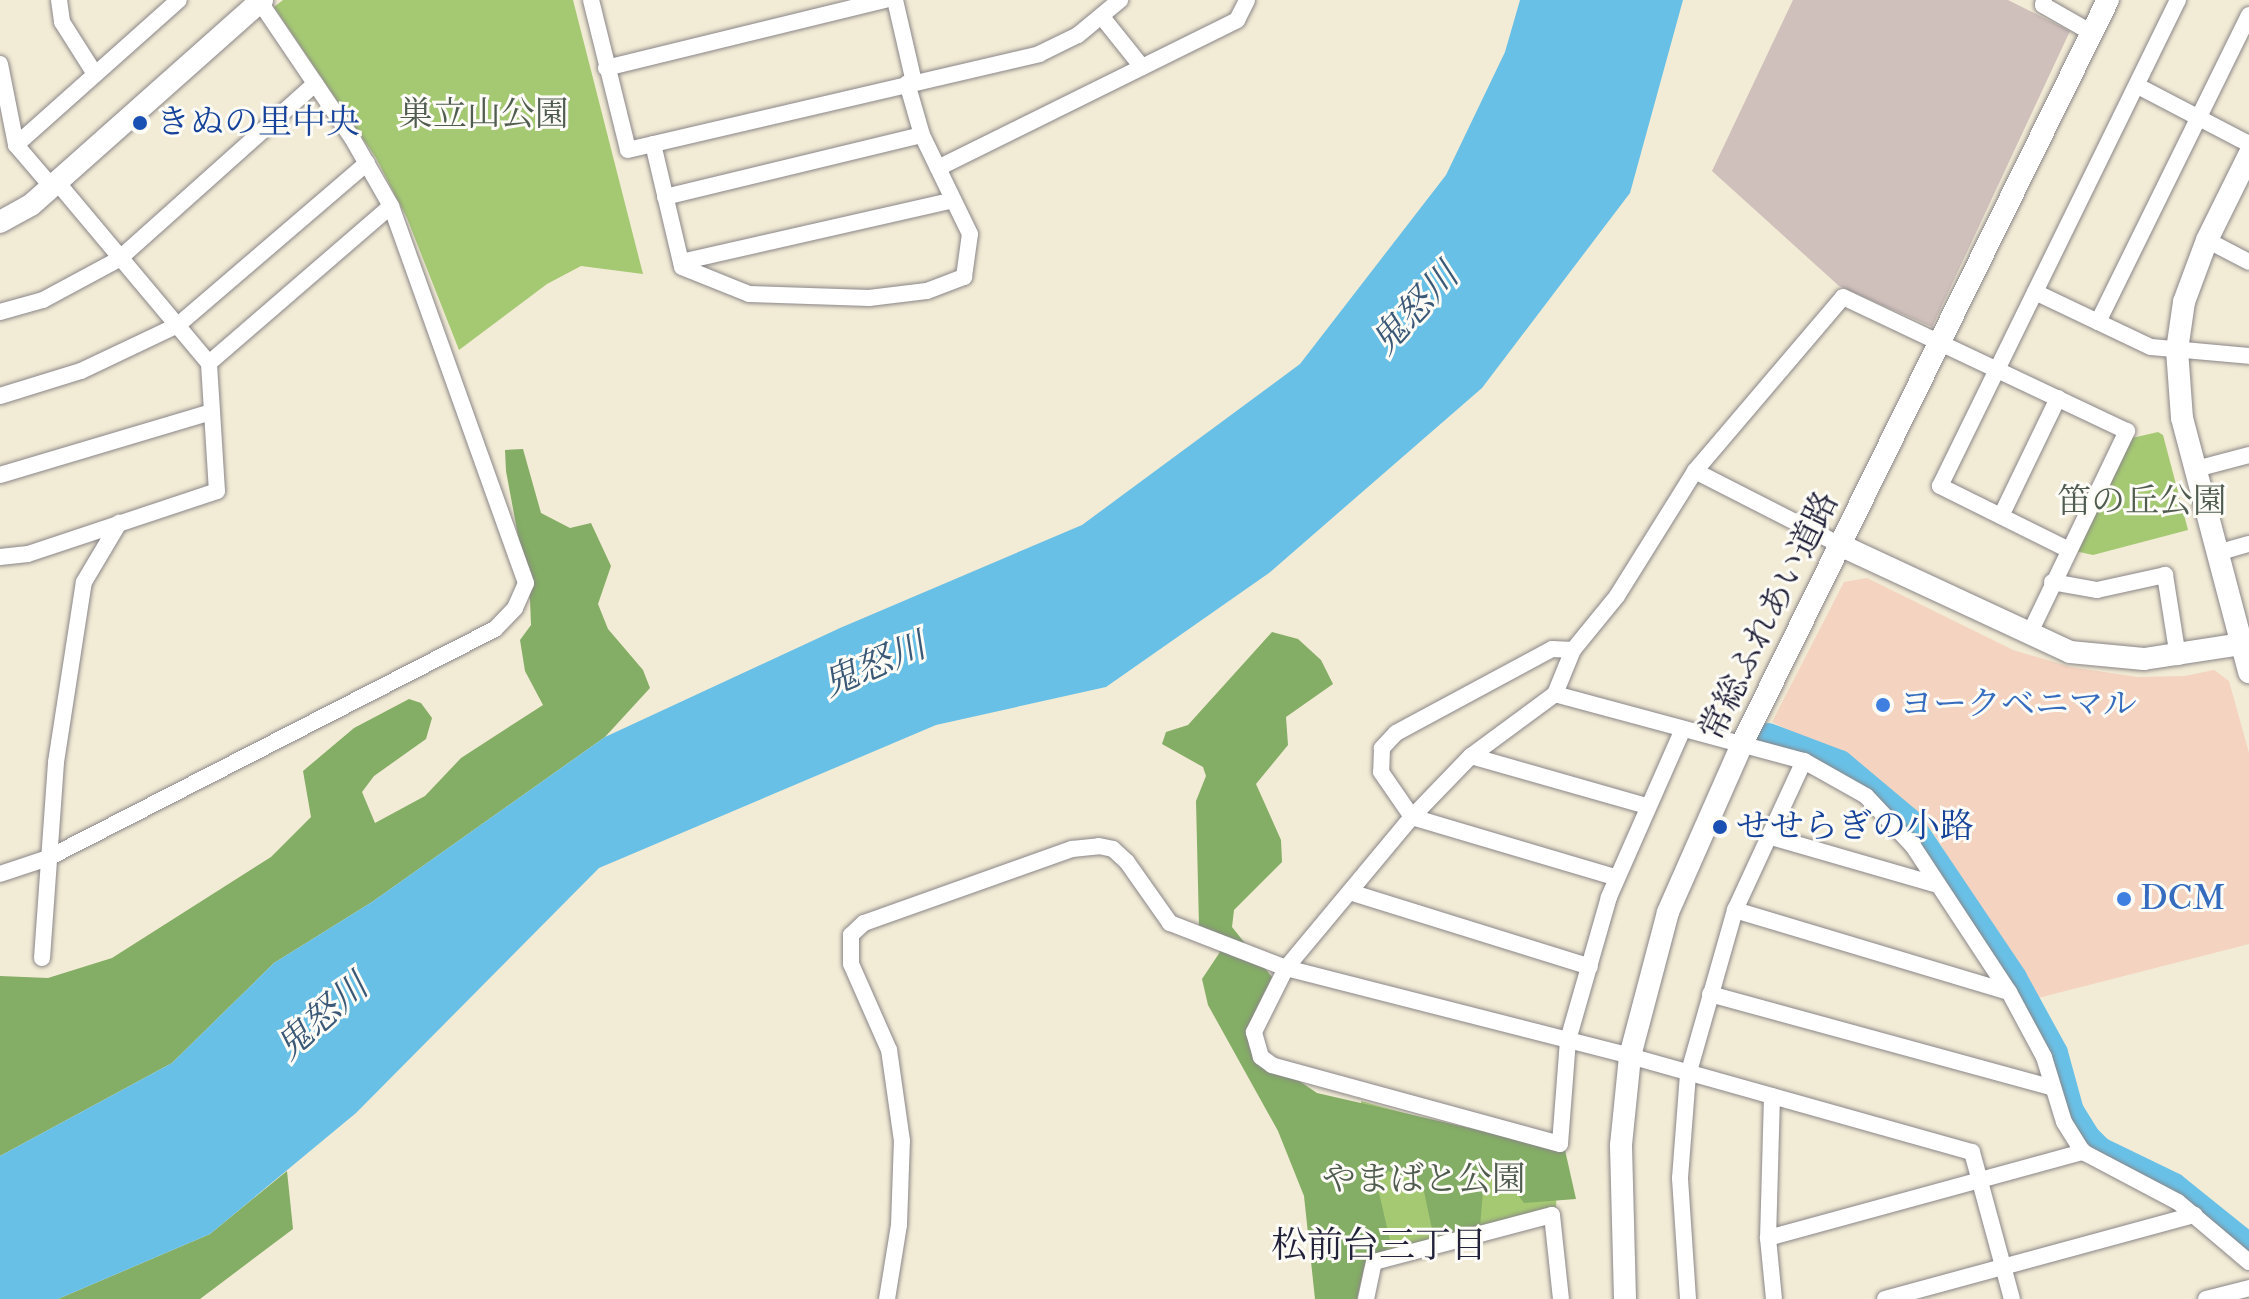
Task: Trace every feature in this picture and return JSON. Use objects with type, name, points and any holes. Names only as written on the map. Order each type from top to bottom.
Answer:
[{"type":"street","points":[[59,0],[62,22],[95,74]]},
{"type":"street","points":[[16,145],[179,0]]},
{"type":"street","points":[[591,0],[628,150],[1039,54],[1102,17],[1120,0]]},
{"type":"street","points":[[606,68],[886,0]]},
{"type":"street","points":[[653,144],[682,267],[749,294],[869,298],[927,291],[964,277],[970,234],[922,135],[895,0]]},
{"type":"street","points":[[938,168],[1237,20],[1247,0]]},
{"type":"street","points":[[2044,0],[2043,5],[2092,33]]},
{"type":"street","name":"常総ふれあい道路","points":[[1625,1299],[1621,1159],[1630,1056],[1668,912],[1742,744],[2108,0]]},
{"type":"street","points":[[2067,549],[1940,486],[1995,368],[2138,86],[2178,0]]},
{"type":"street","points":[[0,222],[55,185],[260,1],[367,163],[391,206],[526,583],[521,596],[495,629],[48,858],[0,874]]},
{"type":"street","points":[[2098,322],[2196,117],[2249,15]]},
{"type":"street","points":[[1102,17],[1142,67]]},
{"type":"street","points":[[0,64],[3,117],[16,145],[55,185],[209,363],[217,491],[28,554],[0,557]]},
{"type":"street","points":[[0,312],[43,300],[119,259],[315,84]]},
{"type":"street","points":[[2138,86],[2249,144]]},
{"type":"street","points":[[665,197],[922,135]]},
{"type":"street","points":[[2249,155],[2207,240],[2184,302],[2177,350],[2182,418],[2217,553],[2246,644],[2249,672]]},
{"type":"street","points":[[0,396],[81,371],[178,325],[367,163]]},
{"type":"street","points":[[681,262],[953,200]]},
{"type":"street","points":[[209,363],[391,206]]},
{"type":"street","points":[[2207,240],[2249,262]]},
{"type":"street","points":[[2035,292],[2151,347],[2249,356]]},
{"type":"street","points":[[1683,729],[1615,877],[1568,1040],[1560,1144],[1272,1065],[1261,1057],[1254,1032],[1286,968],[1353,893],[1412,817],[1471,756],[1555,694],[1573,650],[1617,596],[1695,471],[1843,297],[2127,431],[2067,549],[2029,635]]},
{"type":"street","points":[[2001,516],[2058,398]]},
{"type":"street","points":[[0,475],[212,412]]},
{"type":"street","points":[[2196,469],[2249,455]]},
{"type":"street","points":[[1695,471],[1842,546],[2070,652],[2100,657],[2178,657],[2246,644]]},
{"type":"street","points":[[42,958],[56,762],[84,582],[119,523]]},
{"type":"street","points":[[2217,553],[2249,544]]},
{"type":"street","points":[[2052,582],[2097,590],[2165,575],[2178,657]]},
{"type":"street","points":[[1573,650],[1552,649],[1396,733],[1382,748],[1381,772],[1412,817],[1615,877]]},
{"type":"street","points":[[1555,694],[1804,761],[1866,796],[1913,846],[2009,992],[2044,1057],[2051,1087],[2083,1152],[2195,1215],[2249,1262]]},
{"type":"street","points":[[1471,756],[1647,806]]},
{"type":"street","points":[[1688,1299],[1680,1178],[1688,1075],[1735,910],[1804,761]]},
{"type":"street","points":[[1768,836],[1938,885]]},
{"type":"street","points":[[887,1299],[899,1225],[902,1141],[889,1050],[851,964],[851,935],[857,927],[1072,849],[1099,846],[1113,849],[1127,862],[1170,923],[1286,968],[1630,1056],[1688,1075],[1972,1152],[2012,1299]]},
{"type":"street","points":[[1353,893],[1590,967]]},
{"type":"street","points":[[1735,910],[2009,992]]},
{"type":"street","points":[[1710,994],[2051,1087]]},
{"type":"street","points":[[1772,1096],[1768,1238],[1774,1299]]},
{"type":"street","points":[[1768,1238],[2083,1152]]},
{"type":"street","points":[[1366,1299],[1374,1262],[1552,1215],[1561,1299]]},
{"type":"street","points":[[1885,1299],[2195,1215]]},
{"type":"street","points":[[2206,1299],[2249,1288]]},
{"type":"shaded area","points":[[1793,0],[2008,0],[2070,31],[1932,327],[1839,286],[1712,171]]},
{"type":"shaded area","points":[[1867,578],[2013,650],[2071,667],[2137,677],[2185,676],[2214,670],[2229,681],[2249,753],[2249,944],[2034,999],[1933,832],[1906,803],[1858,764],[1772,722],[1844,582]]},
{"type":"green space","name":"巣立山公園","points":[[283,0],[573,0],[643,274],[581,266],[547,284],[459,350],[407,218],[376,158],[274,7]]},
{"type":"green space","name":"笛の丘公園","points":[[2158,432],[2163,435],[2188,530],[2093,555],[2075,551],[2132,438]]},
{"type":"green space","points":[[523,449],[541,513],[570,528],[591,523],[611,566],[598,604],[608,629],[643,670],[650,688],[605,737],[372,902],[274,963],[172,1063],[0,1156],[0,976],[48,978],[112,958],[271,857],[311,817],[303,771],[354,728],[409,699],[421,703],[432,718],[426,739],[374,776],[362,792],[375,823],[425,796],[461,758],[543,705],[525,671],[520,640],[531,625],[530,600],[506,471],[505,450]]},
{"type":"green space","points":[[1272,632],[1298,639],[1321,660],[1333,684],[1286,717],[1288,745],[1256,784],[1281,840],[1282,862],[1234,910],[1232,927],[1272,977],[1251,1020],[1249,1047],[1317,1093],[1565,1150],[1576,1199],[1524,1203],[1507,1180],[1484,1179],[1480,1227],[1433,1234],[1422,1182],[1388,1171],[1377,1184],[1391,1245],[1364,1268],[1357,1299],[1315,1299],[1304,1196],[1278,1131],[1208,1005],[1202,979],[1220,952],[1199,926],[1196,801],[1206,776],[1203,767],[1162,744],[1166,732],[1188,725]]},
{"type":"green space","name":"やまばと公園","points":[[1361,1101],[1558,1155],[1556,1208],[1365,1256]]},
{"type":"green space","points":[[287,1171],[293,1229],[200,1299],[58,1299],[210,1234]]},
{"type":"water","name":"鬼怒川","points":[[1520,0],[1683,0],[1630,193],[1482,388],[1269,573],[1106,687],[936,725],[599,868],[356,1113],[210,1234],[58,1299],[0,1299],[0,1156],[172,1063],[274,963],[372,902],[605,737],[840,628],[1082,525],[1300,364],[1446,175],[1505,52]]},
{"type":"waterway","points":[[1768,736],[1840,763],[1908,820],[2014,978],[2055,1053],[2071,1111],[2087,1137],[2100,1150],[2174,1186],[2249,1246]]},
{"type":"place","name":"きぬの里中央","points":[[140,123]]},
{"type":"place","name":"ヨークベニマル","points":[[1883,705]]},
{"type":"place","name":"せせらぎの小路","points":[[1720,827]]},
{"type":"place","name":"DCM","points":[[2124,899]]},
{"type":"district","name":"松前台三丁目","points":[[1379,1246]]}]
